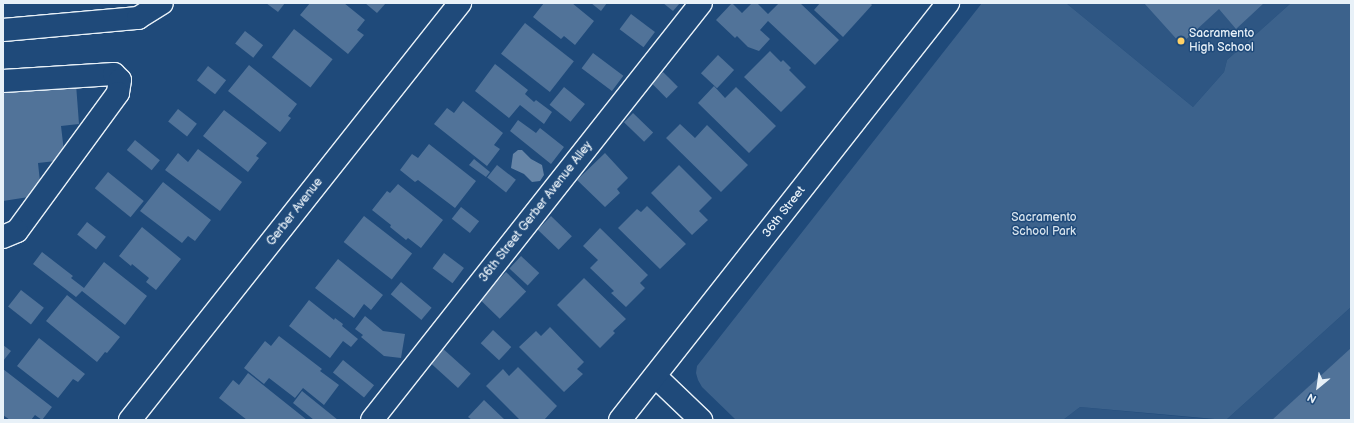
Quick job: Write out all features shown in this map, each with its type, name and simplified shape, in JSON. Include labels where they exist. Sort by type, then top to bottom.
[{"type":"street","name":"Gerber Avenue","points":[[130,420],[460,3]]},
{"type":"street","name":"36th Street Gerber Avenue Alley","points":[[372,420],[700,3]]},
{"type":"street","name":"36th Street","points":[[620,420],[948,3]]},
{"type":"street","points":[[3,30],[138,18],[161,4]]},
{"type":"street","points":[[3,81],[114,74],[120,80],[118,93],[17,231],[3,237]]},
{"type":"street","points":[[655,376],[701,420]]},
{"type":"shaded area","name":"Sacramento High School","points":[[1066,3],[1291,3],[1227,60],[1224,72],[1193,107]]},
{"type":"shaded area","points":[[518,150],[522,150],[531,159],[542,165],[544,175],[540,181],[532,182],[524,174],[511,168],[513,154]]},
{"type":"shaded area","points":[[1351,307],[1351,420],[1226,420]]},
{"type":"shaded area","points":[[1080,407],[1218,420],[1063,420]]},
{"type":"green space","name":"Sacramento School Park","points":[[982,3],[1066,3],[1193,107],[1224,72],[1227,60],[1291,3],[1351,3],[1351,307],[1226,420],[1080,407],[1063,420],[736,420],[702,387],[696,373],[697,366]]},
{"type":"building","points":[[266,3],[285,3],[278,12]]},
{"type":"building","points":[[310,3],[344,3],[365,20],[357,30],[364,35],[348,54],[300,15]]},
{"type":"building","points":[[365,3],[386,3],[377,13]]},
{"type":"building","points":[[544,3],[572,3],[594,21],[575,45],[564,36],[561,39],[533,17]]},
{"type":"building","points":[[591,3],[607,3],[601,11]]},
{"type":"building","points":[[663,3],[680,3],[673,11]]},
{"type":"building","points":[[732,3],[742,13],[752,3],[757,3],[768,14],[779,3],[800,3],[839,40],[815,65],[768,21],[760,30],[770,39],[759,51],[748,47],[737,36],[735,38],[716,20]]},
{"type":"building","points":[[820,3],[870,3],[872,5],[843,37],[814,10]]},
{"type":"building","name":"Sacramento High School","points":[[1144,3],[1264,3],[1236,29],[1219,9],[1181,44]]},
{"type":"building","points":[[631,14],[655,32],[644,47],[620,29]]},
{"type":"building","points":[[525,23],[574,61],[550,92],[501,54]]},
{"type":"building","points":[[294,29],[333,59],[310,88],[272,57]]},
{"type":"building","points":[[245,31],[263,45],[253,58],[235,44]]},
{"type":"building","points":[[770,51],[781,62],[783,60],[791,68],[789,70],[806,87],[781,112],[744,77]]},
{"type":"building","points":[[593,53],[623,76],[612,91],[582,68]]},
{"type":"building","points":[[718,55],[734,70],[717,88],[701,73]]},
{"type":"building","points":[[495,64],[528,90],[525,94],[534,102],[536,100],[552,112],[544,124],[520,105],[509,118],[475,91]]},
{"type":"building","points":[[249,65],[297,104],[288,116],[291,118],[280,132],[228,91]]},
{"type":"building","points":[[208,66],[226,80],[215,94],[197,80]]},
{"type":"building","points":[[663,72],[678,87],[667,98],[652,83]]},
{"type":"building","points":[[76,84],[79,124],[61,126],[65,160],[38,163],[41,191],[35,196],[3,201],[3,90]]},
{"type":"building","points":[[714,86],[725,98],[736,87],[776,126],[749,153],[698,103]]},
{"type":"building","points":[[564,87],[585,104],[571,122],[550,105]]},
{"type":"building","points":[[463,101],[503,133],[494,145],[500,149],[487,166],[434,124],[447,108],[454,113]]},
{"type":"building","points":[[178,109],[197,124],[187,136],[168,122]]},
{"type":"building","points":[[224,110],[267,143],[256,156],[259,158],[248,172],[203,136]]},
{"type":"building","points":[[633,113],[653,132],[644,142],[624,122]]},
{"type":"building","points":[[518,120],[536,133],[540,128],[564,147],[551,164],[510,131]]},
{"type":"building","points":[[680,124],[695,138],[707,125],[748,165],[721,192],[666,138]]},
{"type":"building","points":[[135,140],[160,160],[152,170],[127,150]]},
{"type":"building","points":[[429,144],[476,181],[455,208],[418,180],[415,182],[400,170],[412,154],[418,158]]},
{"type":"building","points":[[198,149],[242,182],[220,211],[165,170],[178,153],[188,162]]},
{"type":"building","points":[[605,153],[628,178],[617,189],[620,193],[605,207],[577,180]]},
{"type":"building","points":[[474,159],[490,172],[486,177],[469,165]]},
{"type":"building","points":[[497,165],[516,180],[506,192],[487,178]]},
{"type":"building","points":[[679,165],[712,198],[699,211],[708,220],[692,235],[651,193]]},
{"type":"building","points":[[108,172],[144,201],[131,217],[95,188]]},
{"type":"building","points":[[163,182],[211,220],[195,241],[188,236],[182,243],[140,211]]},
{"type":"building","points":[[398,184],[443,220],[421,248],[408,238],[406,240],[390,227],[391,225],[372,210],[387,191],[390,193]]},
{"type":"building","points":[[647,206],[686,244],[660,269],[618,228],[637,209],[641,212]]},
{"type":"building","points":[[461,207],[479,221],[470,233],[452,219]]},
{"type":"building","points":[[364,216],[412,254],[392,280],[344,242]]},
{"type":"building","points":[[551,216],[572,236],[559,250],[538,230]]},
{"type":"building","points":[[87,222],[106,237],[96,249],[77,235]]},
{"type":"building","points":[[142,227],[181,259],[156,290],[146,282],[149,278],[132,264],[131,266],[119,256]]},
{"type":"building","points":[[600,228],[648,275],[640,283],[645,288],[626,307],[611,293],[614,291],[590,268],[598,260],[583,246]]},
{"type":"building","points":[[42,252],[73,276],[71,278],[84,288],[104,262],[147,296],[125,325],[82,291],[76,297],[33,264]]},
{"type":"building","points":[[444,253],[464,268],[453,283],[433,268]]},
{"type":"building","points":[[521,256],[539,273],[528,285],[509,268]]},
{"type":"building","points":[[338,259],[383,295],[371,310],[364,304],[354,318],[315,288]]},
{"type":"building","points":[[506,272],[526,291],[500,319],[480,299]]},
{"type":"building","points":[[584,278],[626,319],[613,331],[615,333],[600,348],[557,305]]},
{"type":"building","points":[[401,282],[432,308],[421,320],[391,294]]},
{"type":"building","points":[[21,290],[44,308],[31,324],[8,307]]},
{"type":"building","points":[[67,295],[120,337],[107,353],[105,352],[97,362],[46,321]]},
{"type":"building","points":[[309,300],[334,320],[335,318],[343,324],[342,326],[358,339],[351,347],[343,341],[330,358],[289,326]]},
{"type":"building","points":[[365,316],[383,331],[405,334],[401,358],[384,356],[361,337],[363,335],[355,329]]},
{"type":"building","points":[[550,327],[584,362],[577,369],[583,374],[564,392],[519,347],[536,331],[541,336]]},
{"type":"building","points":[[493,330],[511,347],[499,360],[481,343]]},
{"type":"building","points":[[279,336],[322,369],[320,371],[339,385],[324,405],[303,388],[295,398],[269,378],[264,384],[244,368],[265,341],[271,346]]},
{"type":"building","points":[[39,338],[85,374],[78,382],[73,379],[58,398],[17,366]]},
{"type":"building","points":[[3,345],[11,351],[3,361]]},
{"type":"building","points":[[441,347],[471,374],[458,388],[428,361]]},
{"type":"building","points":[[1351,348],[1351,420],[1272,420]]},
{"type":"building","points":[[343,360],[374,385],[364,398],[333,372]]},
{"type":"building","points":[[518,367],[557,406],[544,420],[520,420],[486,386],[503,369],[509,376]]},
{"type":"building","points":[[3,369],[52,407],[42,420],[35,415],[31,420],[10,420],[3,415]]},
{"type":"building","points":[[248,373],[307,420],[247,420],[219,398],[233,380],[239,385]]},
{"type":"building","points":[[302,391],[338,420],[314,420],[293,403]]},
{"type":"building","points":[[484,400],[505,420],[472,420],[468,417]]},
{"type":"place","name":"Sacramento High School","points":[[1181,41]]}]
